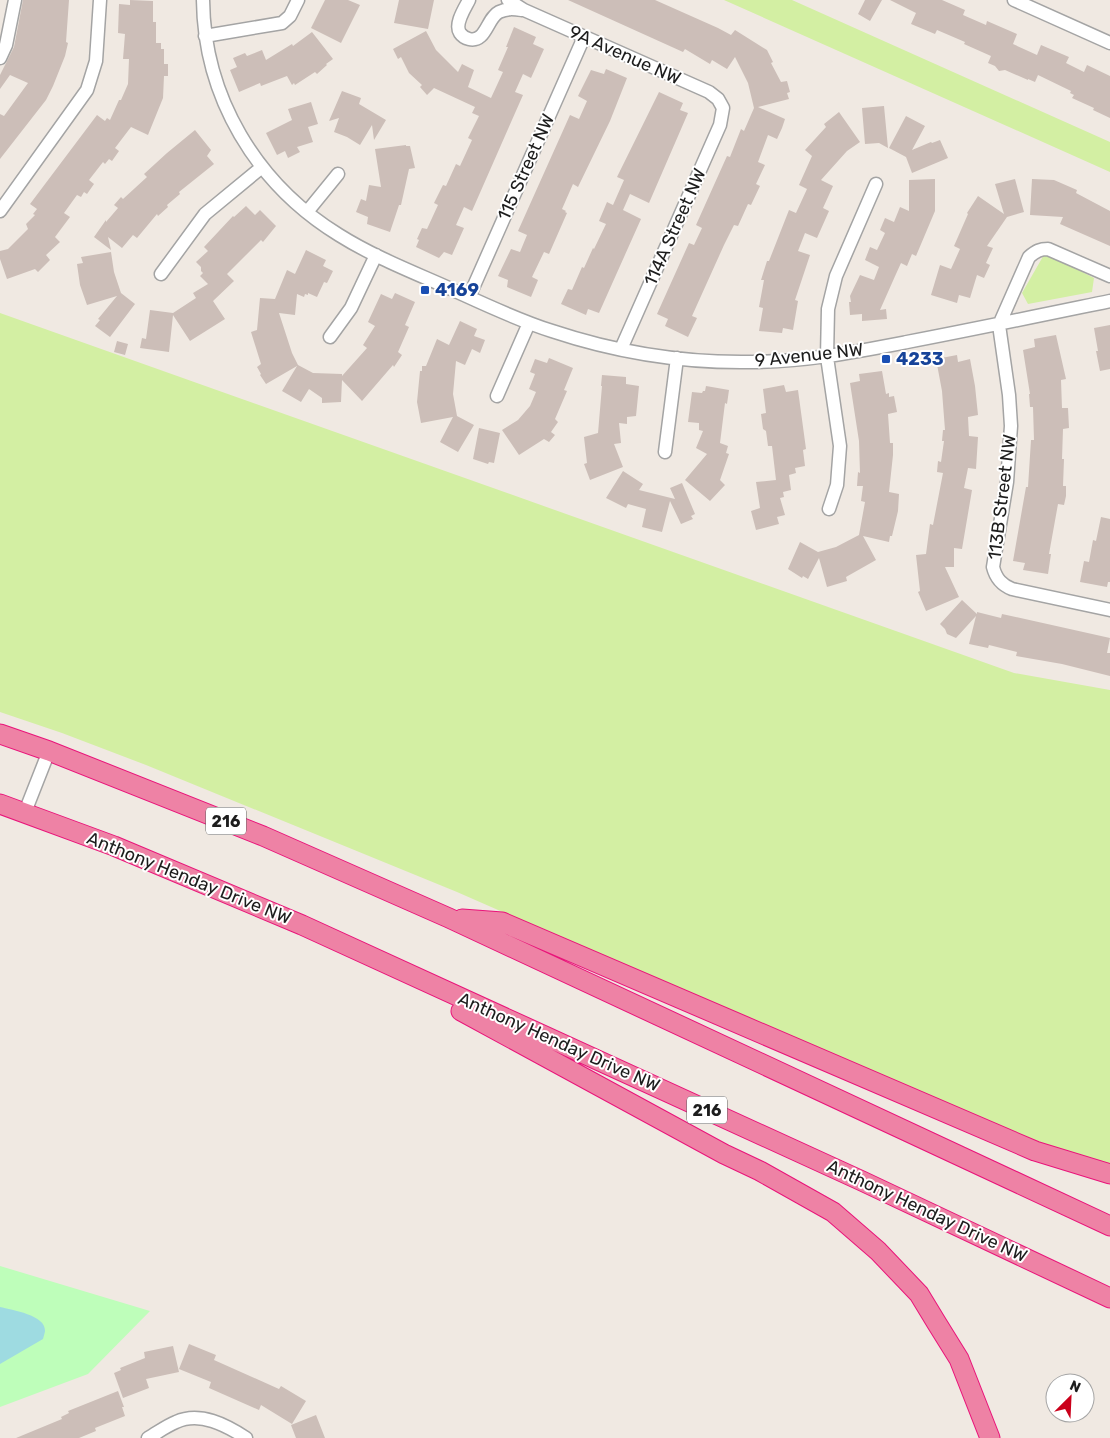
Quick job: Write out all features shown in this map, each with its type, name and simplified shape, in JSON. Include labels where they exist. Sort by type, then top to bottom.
[{"type":"highway","name":"216","points":[[0,734],[49,751],[263,836],[449,918],[1110,1226]]},
{"type":"highway","name":"Anthony Henday Drive NW","points":[[0,804],[114,846],[302,925],[862,1181],[1110,1298]]},
{"type":"highway","points":[[449,918],[502,922],[1035,1152],[1110,1174]]},
{"type":"highway","points":[[302,925],[833,1212],[878,1250],[919,1294],[959,1359],[990,1438]]},
{"type":"street","points":[[0,58],[6,45],[15,0]]},
{"type":"street","points":[[0,211],[87,90],[96,61],[100,0]]},
{"type":"street","name":"9 Avenue NW","points":[[203,0],[205,36],[210,62],[223,104],[246,146],[279,187],[336,234],[376,255],[529,323],[575,338],[622,349],[677,358],[782,362],[827,357],[999,325],[1110,301]]},
{"type":"street","points":[[205,36],[282,23],[290,16],[298,0]]},
{"type":"street","name":"9A Avenue NW","points":[[469,0],[459,22],[458,30],[461,35],[473,40],[479,38],[485,32],[498,12],[510,9],[524,10]]},
{"type":"street","name":"9A Avenue NW","points":[[508,0],[524,10],[709,92],[722,105]]},
{"type":"street","points":[[1019,1],[1110,43]]},
{"type":"street","name":"115 Street NW","points":[[469,297],[584,37]]},
{"type":"street","name":"114A Street NW","points":[[622,349],[720,125],[723,112],[722,105]]},
{"type":"street","points":[[161,274],[205,214],[262,167]]},
{"type":"street","points":[[307,212],[338,174]]},
{"type":"street","points":[[830,509],[837,485],[840,446],[827,357],[827,316],[833,284],[876,184]]},
{"type":"street","points":[[999,325],[1030,257],[1035,251],[1048,249],[1110,276]]},
{"type":"street","points":[[330,337],[351,308],[376,255]]},
{"type":"street","points":[[496,396],[529,323]]},
{"type":"street","name":"113B Street NW","points":[[999,325],[1009,395],[1011,426],[1007,482],[993,567],[998,579],[1006,587],[1110,610]]},
{"type":"street","points":[[664,452],[677,358]]},
{"type":"street","points":[[25,812],[49,751]]},
{"type":"street","points":[[148,1438],[176,1422],[195,1418],[207,1419],[246,1438]]},
{"type":"green space","points":[[724,0],[792,0],[1110,142],[1110,172]]},
{"type":"green space","points":[[1045,253],[1094,278],[1092,292],[1028,304],[1022,293]]},
{"type":"green space","points":[[0,313],[1014,673],[1110,690],[1110,1165],[1046,1148],[457,892],[146,765],[0,712]]},
{"type":"green space","points":[[0,1266],[150,1311],[88,1374],[0,1407]]},
{"type":"water","points":[[0,1307],[34,1317],[44,1325],[45,1331],[43,1339],[0,1364]]},
{"type":"building","points":[[23,0],[69,0],[66,42],[68,43],[65,56],[46,100],[0,159],[0,114],[4,116],[28,83],[10,75],[0,89],[0,75],[14,47]]},
{"type":"building","points":[[130,0],[153,1],[156,43],[161,43],[161,49],[164,49],[164,64],[168,64],[168,76],[164,76],[163,98],[148,135],[131,127],[115,148],[119,151],[112,161],[109,159],[105,164],[103,162],[89,180],[94,184],[87,194],[84,192],[81,197],[77,195],[64,213],[70,217],[55,237],[60,242],[46,255],[50,260],[38,272],[35,269],[7,279],[0,259],[0,251],[8,249],[28,229],[26,224],[35,215],[33,214],[37,209],[30,204],[97,115],[105,121],[107,118],[110,120],[119,100],[121,100],[128,84],[129,59],[123,59],[125,34],[118,33],[119,4],[130,5]]},
{"type":"building","points":[[325,0],[348,0],[360,5],[341,43],[311,28]]},
{"type":"building","points":[[399,0],[434,0],[428,29],[394,23]]},
{"type":"building","points":[[568,0],[655,0],[731,35],[735,30],[767,50],[773,62],[771,63],[781,82],[787,81],[790,92],[787,93],[789,99],[758,107],[785,119],[777,139],[768,135],[758,162],[765,165],[756,184],[760,186],[751,205],[748,204],[738,226],[734,225],[724,245],[692,316],[697,318],[688,337],[665,326],[668,319],[657,314],[689,243],[694,245],[702,228],[696,225],[727,156],[730,157],[741,129],[744,131],[754,108],[748,83],[735,57],[727,69],[712,60],[710,64],[685,49],[683,52]]},
{"type":"building","points":[[865,0],[882,0],[870,21],[858,14]]},
{"type":"building","points":[[890,0],[942,0],[965,10],[963,15],[986,25],[987,21],[1017,34],[1013,44],[1037,55],[1041,45],[1069,57],[1066,63],[1084,72],[1087,65],[1110,76],[1110,118],[1072,98],[1074,95],[1070,93],[1071,91],[1038,75],[1035,82],[1005,70],[999,71],[995,66],[988,63],[991,56],[964,44],[965,42],[937,30],[935,34],[911,24],[916,13]]},
{"type":"building","points":[[514,27],[536,37],[533,44],[544,49],[531,78],[523,74],[515,92],[523,95],[472,211],[464,207],[456,225],[464,228],[452,255],[444,252],[439,258],[416,247],[419,240],[417,239],[422,228],[427,229],[438,205],[434,203],[443,185],[446,186],[456,164],[460,166],[472,140],[468,138],[479,116],[472,113],[475,107],[434,88],[427,95],[420,87],[422,85],[409,73],[401,57],[398,59],[393,49],[426,31],[436,50],[458,72],[462,64],[474,70],[468,87],[491,98],[503,72],[498,70]]},
{"type":"building","points":[[312,32],[333,59],[317,74],[315,72],[295,85],[294,83],[292,85],[287,76],[261,86],[260,83],[239,92],[230,70],[237,67],[233,58],[245,53],[247,56],[262,50],[266,60],[292,44],[293,46]]},
{"type":"building","points":[[606,69],[627,78],[610,121],[578,187],[573,184],[562,209],[567,213],[549,254],[544,252],[532,277],[538,280],[531,297],[507,287],[508,280],[498,276],[511,249],[520,252],[527,235],[518,231],[570,115],[579,119],[587,101],[578,96],[591,70],[604,74]]},
{"type":"building","points":[[342,91],[361,98],[359,104],[386,120],[374,140],[372,125],[360,145],[334,132],[339,118],[329,121]]},
{"type":"building","points":[[659,92],[683,103],[680,110],[688,113],[649,203],[630,194],[623,210],[641,219],[599,313],[588,309],[586,315],[561,304],[568,289],[572,290],[582,267],[584,268],[606,224],[599,221],[607,202],[613,205],[624,180],[617,177]]},
{"type":"building","points":[[311,102],[318,124],[308,127],[313,142],[297,147],[300,152],[288,158],[285,151],[277,155],[266,133],[292,120],[288,109]]},
{"type":"building","points":[[884,106],[888,148],[879,143],[865,144],[862,108]]},
{"type":"building","points":[[839,112],[860,142],[847,151],[821,180],[833,186],[823,208],[829,211],[817,238],[805,233],[798,251],[810,255],[795,300],[798,301],[793,330],[783,328],[782,333],[759,331],[763,308],[759,307],[764,280],[761,280],[767,261],[769,261],[789,210],[796,213],[807,189],[799,185],[812,156],[805,150],[826,127],[824,124]]},
{"type":"building","points":[[906,116],[925,126],[912,150],[940,140],[948,158],[912,173],[906,157],[889,148]]},
{"type":"building","points":[[195,130],[211,150],[207,156],[214,164],[179,192],[180,194],[158,216],[157,214],[137,238],[133,235],[122,248],[108,237],[111,250],[94,237],[106,220],[106,222],[118,208],[114,205],[121,197],[123,199],[147,177],[144,174]]},
{"type":"building","points":[[410,146],[415,168],[409,169],[401,205],[399,205],[390,232],[367,224],[368,217],[356,212],[361,199],[366,201],[369,185],[381,187],[375,149]]},
{"type":"building","points":[[935,179],[935,211],[916,256],[912,254],[907,266],[901,263],[880,310],[886,309],[887,319],[862,321],[862,314],[850,315],[850,296],[860,275],[874,280],[879,267],[865,260],[870,247],[877,250],[885,233],[880,230],[885,218],[894,222],[900,207],[909,211],[909,180]]},
{"type":"building","points":[[1015,179],[1024,212],[1007,217],[987,246],[993,248],[986,263],[990,265],[984,278],[977,275],[970,298],[959,295],[957,303],[931,295],[940,265],[951,269],[960,249],[954,246],[967,213],[978,196],[1004,214],[995,184]]},
{"type":"building","points":[[1032,179],[1054,180],[1077,190],[1076,193],[1110,211],[1110,246],[1060,224],[1063,217],[1030,215]]},
{"type":"building","points":[[246,206],[255,215],[260,210],[276,226],[263,242],[261,240],[227,274],[234,281],[213,301],[225,319],[190,341],[173,315],[169,352],[140,348],[142,338],[146,339],[150,310],[173,313],[196,298],[193,293],[208,284],[200,276],[203,273],[201,267],[196,262],[208,251],[204,247],[233,216]]},
{"type":"building","points":[[306,250],[326,260],[323,266],[333,271],[327,283],[324,282],[317,297],[308,293],[304,297],[297,294],[295,315],[279,313],[292,353],[298,365],[313,373],[342,374],[342,376],[367,348],[363,345],[375,326],[368,322],[381,294],[392,299],[395,293],[415,302],[405,325],[409,327],[398,352],[402,355],[394,367],[393,365],[362,401],[342,380],[341,402],[322,403],[322,398],[309,389],[301,402],[282,391],[297,366],[266,384],[257,367],[261,364],[251,332],[257,330],[260,298],[275,299],[287,270],[295,274]]},
{"type":"building","points":[[111,252],[114,272],[121,293],[135,304],[110,337],[95,326],[100,320],[98,319],[117,296],[87,305],[80,285],[77,264],[83,263],[81,257]]},
{"type":"building","points":[[460,321],[477,329],[474,336],[485,340],[480,353],[472,349],[465,365],[456,361],[453,394],[457,416],[474,425],[458,452],[440,442],[453,417],[421,423],[417,402],[422,366],[426,366],[437,339],[449,345]]},
{"type":"building","points":[[1110,325],[1110,369],[1100,371],[1094,328]]},
{"type":"building","points":[[1056,335],[1066,379],[1061,380],[1062,408],[1068,408],[1069,428],[1063,429],[1063,486],[1066,486],[1066,496],[1064,505],[1058,504],[1049,554],[1051,554],[1048,574],[1023,570],[1025,563],[1013,561],[1026,487],[1028,487],[1031,440],[1034,440],[1033,407],[1030,407],[1030,394],[1023,350],[1035,347],[1034,339]]},
{"type":"building","points":[[117,341],[128,344],[125,355],[114,352]]},
{"type":"building","points":[[957,355],[958,362],[970,359],[975,386],[978,415],[968,417],[969,436],[978,437],[976,469],[968,468],[964,488],[972,490],[962,549],[954,548],[954,567],[945,567],[959,597],[926,611],[918,592],[920,591],[916,555],[926,554],[930,524],[933,525],[943,473],[937,472],[938,461],[941,462],[944,441],[942,441],[943,430],[945,430],[942,391],[936,359]]},
{"type":"building","points":[[549,358],[573,368],[564,390],[567,391],[555,419],[558,422],[551,432],[555,435],[549,442],[544,439],[519,455],[502,430],[518,420],[530,406],[536,392],[529,389],[535,374],[530,372],[535,359],[547,363]]},
{"type":"building","points":[[882,371],[886,394],[889,393],[889,397],[894,396],[897,412],[888,414],[890,443],[893,443],[889,492],[899,494],[898,511],[892,536],[890,536],[889,542],[863,536],[876,560],[846,577],[847,581],[827,587],[819,558],[808,579],[803,576],[802,578],[788,569],[800,542],[818,552],[836,547],[859,535],[865,502],[861,501],[863,486],[857,486],[858,472],[860,473],[859,441],[850,383],[860,381],[859,374]]},
{"type":"building","points":[[602,375],[626,377],[626,384],[639,386],[636,416],[627,417],[627,424],[619,423],[621,443],[614,444],[623,467],[590,480],[584,464],[587,463],[584,437],[598,433]]},
{"type":"building","points":[[784,385],[786,392],[798,390],[806,449],[803,450],[805,466],[795,468],[796,473],[789,475],[791,490],[783,492],[784,497],[780,498],[785,515],[777,517],[779,524],[756,530],[751,511],[760,508],[756,482],[776,480],[772,446],[768,446],[766,431],[763,429],[761,414],[766,413],[763,389]]},
{"type":"building","points":[[706,386],[729,390],[727,404],[725,403],[720,443],[728,446],[726,453],[729,454],[720,480],[725,485],[710,501],[685,480],[707,454],[696,448],[703,431],[699,430],[699,423],[688,422],[692,392],[702,393],[705,391]]},
{"type":"building","points":[[479,428],[500,433],[494,463],[489,462],[488,464],[473,459]]},
{"type":"building","points":[[623,471],[643,484],[639,490],[675,499],[670,488],[682,483],[695,514],[691,516],[693,519],[681,524],[670,501],[662,532],[642,527],[646,509],[628,504],[626,508],[606,498]]},
{"type":"building","points":[[1101,517],[1110,519],[1110,582],[1108,582],[1107,587],[1080,582],[1084,561],[1089,562],[1093,540],[1096,541]]},
{"type":"building","points":[[962,600],[977,614],[977,612],[1001,618],[1002,614],[1110,638],[1107,653],[1110,653],[1110,676],[1062,664],[1016,656],[1017,652],[989,645],[988,648],[969,644],[976,616],[956,638],[947,634],[940,624]]},
{"type":"building","points":[[189,1344],[216,1355],[214,1360],[279,1389],[281,1386],[306,1401],[292,1424],[261,1405],[259,1410],[209,1388],[211,1382],[179,1369]]},
{"type":"building","points":[[173,1346],[179,1372],[146,1379],[149,1388],[123,1398],[114,1373],[121,1370],[120,1368],[145,1358],[144,1352]]},
{"type":"building","points":[[118,1391],[125,1416],[95,1428],[96,1431],[79,1438],[16,1438],[62,1419],[61,1417],[69,1413],[68,1411]]},
{"type":"building","points":[[316,1415],[325,1438],[296,1438],[291,1425]]},
{"type":"place","name":"4169","points":[[425,290]]},
{"type":"place","name":"4233","points":[[886,359]]}]
